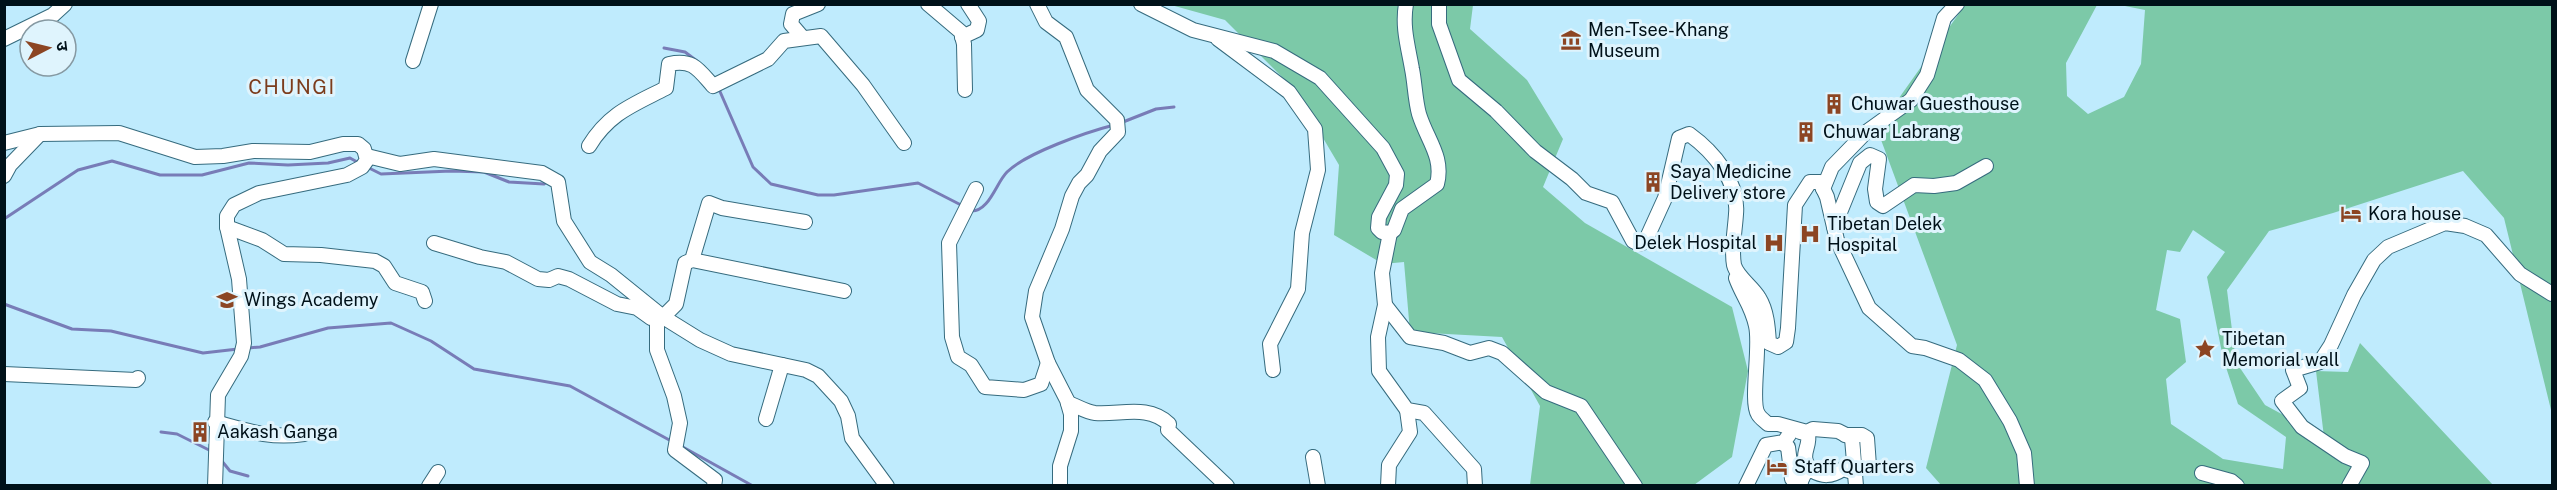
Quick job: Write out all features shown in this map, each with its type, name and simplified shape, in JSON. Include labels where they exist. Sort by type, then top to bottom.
[{"type":"street","points":[[4,39],[53,15],[65,4]]},
{"type":"street","points":[[413,61],[431,4]]},
{"type":"street","points":[[803,38],[791,24],[793,14],[818,4]]},
{"type":"street","points":[[928,4],[961,32],[965,90]]},
{"type":"street","points":[[962,38],[977,30],[979,21],[968,4]]},
{"type":"street","points":[[1037,4],[1046,22],[1066,37],[1087,90],[1118,126],[1072,196],[1062,229],[1036,291],[1032,317],[1048,363],[1071,414],[1071,431],[1060,465],[1060,486]]},
{"type":"street","points":[[1141,4],[1180,25],[1216,38],[1233,39],[1274,51],[1320,78],[1383,148],[1396,174],[1396,185],[1379,217],[1378,228],[1383,232],[1394,230],[1402,208],[1437,184],[1440,170],[1419,113],[1404,33],[1402,7]]},
{"type":"street","points":[[1439,4],[1439,24],[1459,80],[1496,111],[1534,151],[1572,179],[1586,193],[1612,202],[1633,241],[1639,244],[1645,242],[1665,198],[1679,138],[1689,134],[1713,155],[1735,195],[1737,212],[1734,267],[1737,280],[1750,304],[1757,328],[1759,348],[1754,402],[1757,414],[1768,424],[1807,432],[1814,429],[1836,431],[1852,438],[1852,476]]},
{"type":"street","points":[[1823,189],[1832,167],[1865,133],[1911,100],[1927,75],[1944,18],[1957,4]]},
{"type":"street","points":[[589,146],[599,130],[611,118],[666,88],[669,64],[679,62],[695,65],[713,86],[768,59],[784,41],[821,36],[863,85],[904,142]]},
{"type":"street","points":[[1216,38],[1289,92],[1315,129],[1318,170],[1302,232],[1298,289],[1270,345],[1273,370]]},
{"type":"street","points":[[4,143],[40,135],[119,133],[195,157],[223,156],[254,151],[310,152],[343,144],[358,144],[364,149],[365,161]]},
{"type":"street","points":[[4,176],[10,165],[40,135]]},
{"type":"street","points":[[1834,227],[1860,163],[1870,155],[1879,159],[1875,189],[1877,202],[1883,206],[1914,185],[1934,186],[1956,183],[1986,166]]},
{"type":"street","points":[[215,486],[215,422],[218,395],[242,350],[239,279],[227,227],[227,216],[234,205],[259,193],[347,175],[365,161],[400,164],[434,159],[542,173],[558,182],[564,221],[590,262],[611,275],[660,320]]},
{"type":"street","points":[[1734,267],[1760,298],[1768,324],[1769,343],[1778,347],[1786,342],[1795,206],[1810,182],[1820,182],[1837,240],[1869,308],[1912,346],[1959,360],[1985,380],[2010,421],[2024,453],[2027,486]]},
{"type":"street","points":[[976,189],[949,243],[952,337],[958,357],[971,365],[985,387],[1024,390],[1041,384],[1048,363]]},
{"type":"street","points":[[692,260],[709,203],[722,208],[805,222]]},
{"type":"street","points":[[2349,486],[2362,463],[2345,456],[2302,427],[2282,401],[2300,388],[2293,370],[2320,362],[2374,260],[2388,247],[2445,223],[2465,226],[2486,235],[2520,274],[2553,294]]},
{"type":"street","points":[[227,227],[262,240],[284,254],[375,261],[384,266],[395,283],[422,292],[424,301]]},
{"type":"street","points":[[1389,486],[1389,465],[1410,432],[1407,410],[1379,371],[1378,337],[1385,305],[1382,273],[1390,232]]},
{"type":"street","points":[[434,243],[506,262],[538,279],[549,280],[558,276],[569,279],[617,304],[637,308],[731,354],[806,370],[818,376],[841,401],[848,416],[852,438],[887,486]]},
{"type":"street","points":[[714,486],[715,480],[675,450],[680,423],[674,396],[657,350],[660,320],[676,304],[686,263],[692,260],[844,291]]},
{"type":"street","points":[[1385,305],[1410,338],[1444,343],[1470,353],[1489,348],[1502,353],[1546,392],[1581,406],[1635,486]]},
{"type":"street","points":[[766,419],[782,365]]},
{"type":"street","points":[[4,374],[136,380],[138,378]]},
{"type":"street","points":[[1068,403],[1093,413],[1143,411],[1160,416],[1169,424],[1168,430],[1227,486]]},
{"type":"street","points":[[1407,410],[1424,413],[1474,469],[1475,486]]},
{"type":"street","points":[[215,422],[258,435],[282,437],[304,434]]},
{"type":"street","points":[[1782,443],[1792,429]]},
{"type":"street","points":[[1792,429],[1808,434],[1810,439],[1805,450],[1805,478]]},
{"type":"street","points":[[1827,432],[1840,436],[1845,441],[1852,476]]},
{"type":"street","points":[[1845,435],[1862,435],[1867,438],[1869,466]]},
{"type":"street","points":[[1746,486],[1766,445],[1782,443],[1788,447],[1791,479],[1834,475],[1852,476]]},
{"type":"street","points":[[1313,457],[1318,486]]},
{"type":"street","points":[[429,486],[438,472]]},
{"type":"street","points":[[2202,473],[2231,481],[2237,486]]},
{"type":"green space","points":[[1171,5],[1473,5],[1470,29],[1527,80],[1563,139],[1543,187],[1585,223],[1732,307],[1748,371],[1732,457],[1694,485],[1530,485],[1540,406],[1502,337],[1410,332],[1404,262],[1383,264],[1334,235],[1339,165],[1294,89],[1225,20]]},
{"type":"green space","points":[[1965,5],[2097,5],[2066,63],[2067,96],[2088,114],[2124,97],[2141,64],[2145,10],[2120,5],[2552,5],[2552,414],[2504,218],[2463,171],[2269,231],[2227,290],[2236,362],[2265,405],[2324,437],[2316,371],[2348,372],[2360,343],[2493,485],[1941,485],[1926,468],[1957,345],[1877,129]],"holes":[[[2193,230],[2225,252],[2207,277],[2223,358],[2238,404],[2286,437],[2283,469],[2223,459],[2171,424],[2166,379],[2186,362],[2180,319],[2156,310],[2167,250],[2180,252]]]},
{"type":"waterway","points":[[664,48],[685,52],[697,61]]},
{"type":"waterway","points":[[718,87],[753,167],[771,184],[818,195],[834,195],[918,183],[963,206]]},
{"type":"waterway","points":[[1123,122],[1156,109],[1174,107]]},
{"type":"waterway","points":[[971,211],[983,207],[1003,177],[1016,165],[1058,144],[1114,125]]},
{"type":"waterway","points":[[4,219],[78,170],[112,161],[160,175],[202,175],[249,163],[288,165],[328,163],[350,158],[359,163]]},
{"type":"waterway","points":[[367,167],[381,174],[484,172],[509,182],[544,184],[548,181]]},
{"type":"waterway","points":[[4,304],[72,329],[111,331],[203,353],[238,349]]},
{"type":"waterway","points":[[248,348],[260,347],[328,328],[391,323],[431,341],[474,369],[570,386],[673,442]]},
{"type":"waterway","points":[[161,432],[177,434],[209,450]]},
{"type":"waterway","points":[[681,446],[753,486]]},
{"type":"waterway","points":[[221,460],[230,471],[248,476]]},
{"type":"place","name":"Men-Tsee-Khang Museum","points":[[1571,40]]},
{"type":"place","name":"Chuwar Guesthouse","points":[[1834,104]]},
{"type":"place","name":"Chuwar Labrang","points":[[1806,132]]},
{"type":"place","name":"Saya Medicine Delivery store","points":[[1653,182]]},
{"type":"place","name":"Kora house","points":[[2351,214]]},
{"type":"place","name":"Tibetan Delek Hospital","points":[[1810,234]]},
{"type":"place","name":"Delek Hospital","points":[[1774,243]]},
{"type":"place","name":"Wings Academy","points":[[227,300]]},
{"type":"place","name":"Tibetan Memorial wall","points":[[2205,349]]},
{"type":"place","name":"Aakash Ganga","points":[[200,432]]},
{"type":"place","name":"Staff Quarters","points":[[1777,467]]},
{"type":"district","name":"CHUNGI","points":[[292,87]]}]
